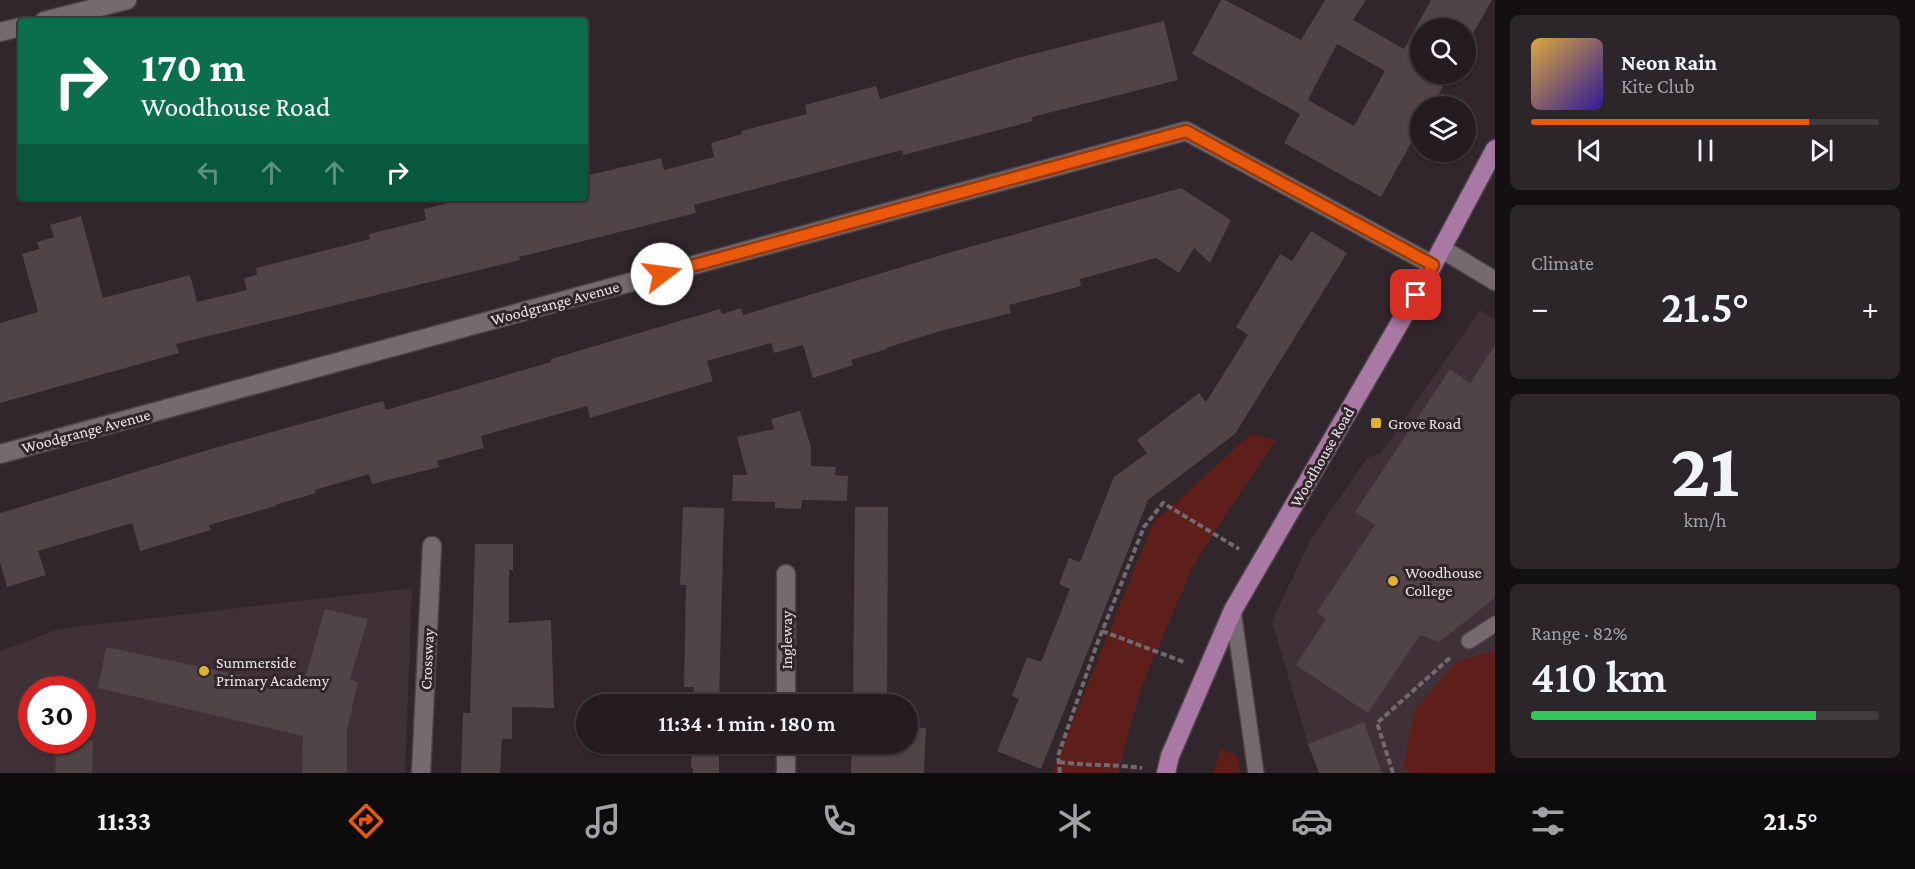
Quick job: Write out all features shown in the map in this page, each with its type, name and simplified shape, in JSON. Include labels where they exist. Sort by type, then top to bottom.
[{"type":"main road","name":"Woodhouse Road","points":[[1166,772],[1170,756],[1233,610],[1437,257],[1495,149]]},
{"type":"street","points":[[56,18],[127,0]]},
{"type":"street","points":[[0,32],[18,28]]},
{"type":"street","name":"Woodgrange Avenue","points":[[0,454],[1186,131],[1437,257],[1495,281]]},
{"type":"street","name":"Crossway","points":[[421,773],[432,546]]},
{"type":"street","name":"Ingleway","points":[[786,574],[786,694]]},
{"type":"street","points":[[786,754],[786,773]]},
{"type":"lane","points":[[1233,610],[1256,773]]},
{"type":"lane","points":[[1469,641],[1495,624]]},
{"type":"path","points":[[1060,773],[1058,756],[1102,631],[1144,527],[1162,503],[1261,562]]},
{"type":"path","points":[[1102,631],[1207,672]]},
{"type":"path","points":[[1393,773],[1377,723],[1469,641]]},
{"type":"path","points":[[1059,762],[1087,766],[1120,765],[1166,772]]},
{"type":"shaded area","name":"Woodhouse College","points":[[1480,310],[1495,319],[1495,773],[1320,773],[1308,744],[1272,621],[1310,541],[1367,458],[1381,453]]},
{"type":"shaded area","points":[[1251,434],[1276,440],[1193,566],[1141,688],[1118,773],[1052,773],[1153,523]]},
{"type":"shaded area","name":"Summerside Primary Academy","points":[[412,588],[405,773],[0,773],[0,651],[59,629]]},
{"type":"shaded area","points":[[1495,651],[1495,773],[1411,773],[1403,768],[1414,711],[1457,661]]},
{"type":"shaded area","points":[[1221,748],[1238,756],[1240,773],[1213,773]]},
{"type":"building","points":[[1221,0],[1301,40],[1325,0],[1366,0],[1353,20],[1404,49],[1410,38],[1410,84],[1444,84],[1438,96],[1410,96],[1410,145],[1381,197],[1284,143],[1300,114],[1192,54]],"holes":[[[1337,44],[1385,71],[1354,126],[1308,100],[1301,113]]]},
{"type":"building","points":[[1431,0],[1492,0],[1476,28],[1476,18],[1421,18]]},
{"type":"building","points":[[1164,21],[1178,80],[1032,117],[1033,121],[903,155],[902,150],[694,205],[696,213],[519,257],[520,260],[176,344],[179,353],[0,403],[0,323],[38,312],[22,254],[39,249],[37,242],[54,237],[50,225],[81,216],[103,298],[190,275],[197,302],[247,290],[244,278],[257,275],[256,268],[370,239],[369,234],[426,220],[424,209],[456,201],[588,201],[588,175],[661,158],[664,170],[714,157],[711,143],[742,134],[741,131],[807,114],[805,105],[876,86],[880,99],[1017,58]]},
{"type":"building","points":[[1181,188],[1231,220],[1210,263],[1194,248],[1179,273],[1156,258],[1080,279],[1081,286],[1009,305],[1011,313],[886,348],[851,360],[853,365],[813,378],[803,345],[774,353],[771,343],[707,361],[713,381],[590,418],[587,406],[481,436],[484,448],[437,461],[439,467],[372,484],[369,474],[315,490],[316,493],[276,506],[209,525],[211,530],[140,551],[132,523],[38,551],[46,575],[7,587],[0,562],[0,513],[211,449],[383,401],[386,410],[551,362],[551,359],[720,309],[722,314],[741,308],[743,315],[948,253]]},
{"type":"building","points":[[1311,231],[1347,253],[1235,434],[1148,500],[1041,769],[997,751],[1019,699],[1012,696],[1027,657],[1041,662],[1070,589],[1059,584],[1069,558],[1080,562],[1114,477],[1147,453],[1137,440],[1199,393],[1206,402],[1248,335],[1236,327],[1280,254],[1292,261]]},
{"type":"building","points":[[1495,345],[1495,598],[1439,642],[1420,635],[1368,713],[1296,665],[1326,619],[1317,612],[1375,525],[1355,512],[1450,369],[1470,383]]},
{"type":"building","points":[[800,411],[811,447],[811,466],[836,467],[835,475],[848,476],[847,501],[802,500],[801,509],[775,508],[775,502],[732,501],[733,475],[747,475],[737,437],[774,429],[771,419]]},
{"type":"building","points":[[683,507],[724,508],[719,694],[694,694],[694,687],[684,687],[686,585],[680,585]]},
{"type":"building","points":[[855,507],[888,507],[887,694],[853,694]]},
{"type":"building","points":[[475,544],[513,544],[513,570],[509,570],[509,623],[551,620],[554,708],[512,707],[512,739],[502,739],[500,773],[461,773],[463,713],[470,713]]},
{"type":"building","points":[[325,609],[368,619],[350,679],[358,682],[347,730],[347,773],[302,773],[303,736],[98,688],[106,647],[302,688]]},
{"type":"building","points":[[1364,722],[1382,773],[1319,773],[1308,744]]},
{"type":"building","points":[[918,728],[926,728],[924,773],[851,773],[852,754],[918,754]]},
{"type":"building","points":[[56,754],[93,754],[92,773],[55,773]]},
{"type":"building","points":[[692,754],[719,754],[719,773],[693,773],[693,768],[691,768]]},
{"type":"place","name":"Grove Road","points":[[1376,423]]},
{"type":"place","name":"Woodhouse College","points":[[1393,581]]},
{"type":"place","name":"Summerside Primary Academy","points":[[204,671]]},
{"type":"route","points":[[662,274],[1186,131],[1433,265],[1416,295]]}]
